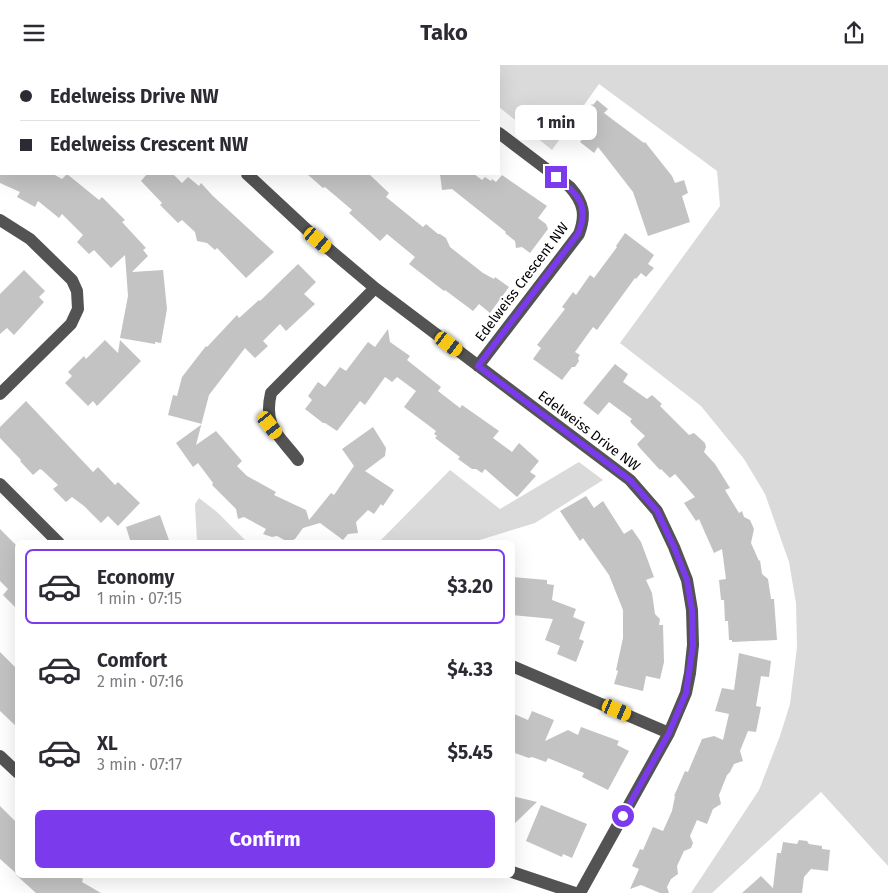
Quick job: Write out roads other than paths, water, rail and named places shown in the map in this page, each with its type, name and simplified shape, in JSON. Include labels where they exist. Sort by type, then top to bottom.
[{"type":"street","name":"Edelweiss Crescent NW","points":[[478,366],[578,234],[583,222],[583,209],[578,196],[570,187],[500,134]]},
{"type":"street","name":"Edelweiss Drive NW","points":[[248,175],[318,240],[375,288],[630,480],[657,511],[674,547],[687,580],[692,610],[693,645],[686,693],[669,733],[580,893]]},
{"type":"street","points":[[0,220],[30,239],[72,280],[77,291],[78,309],[71,324],[0,395]]},
{"type":"street","points":[[298,460],[270,425],[268,414],[271,393],[375,288]]},
{"type":"street","points":[[0,484],[55,540]]},
{"type":"street","points":[[515,666],[669,733]]},
{"type":"street","points":[[0,756],[15,770]]},
{"type":"street","points":[[515,873],[576,893]]}]
